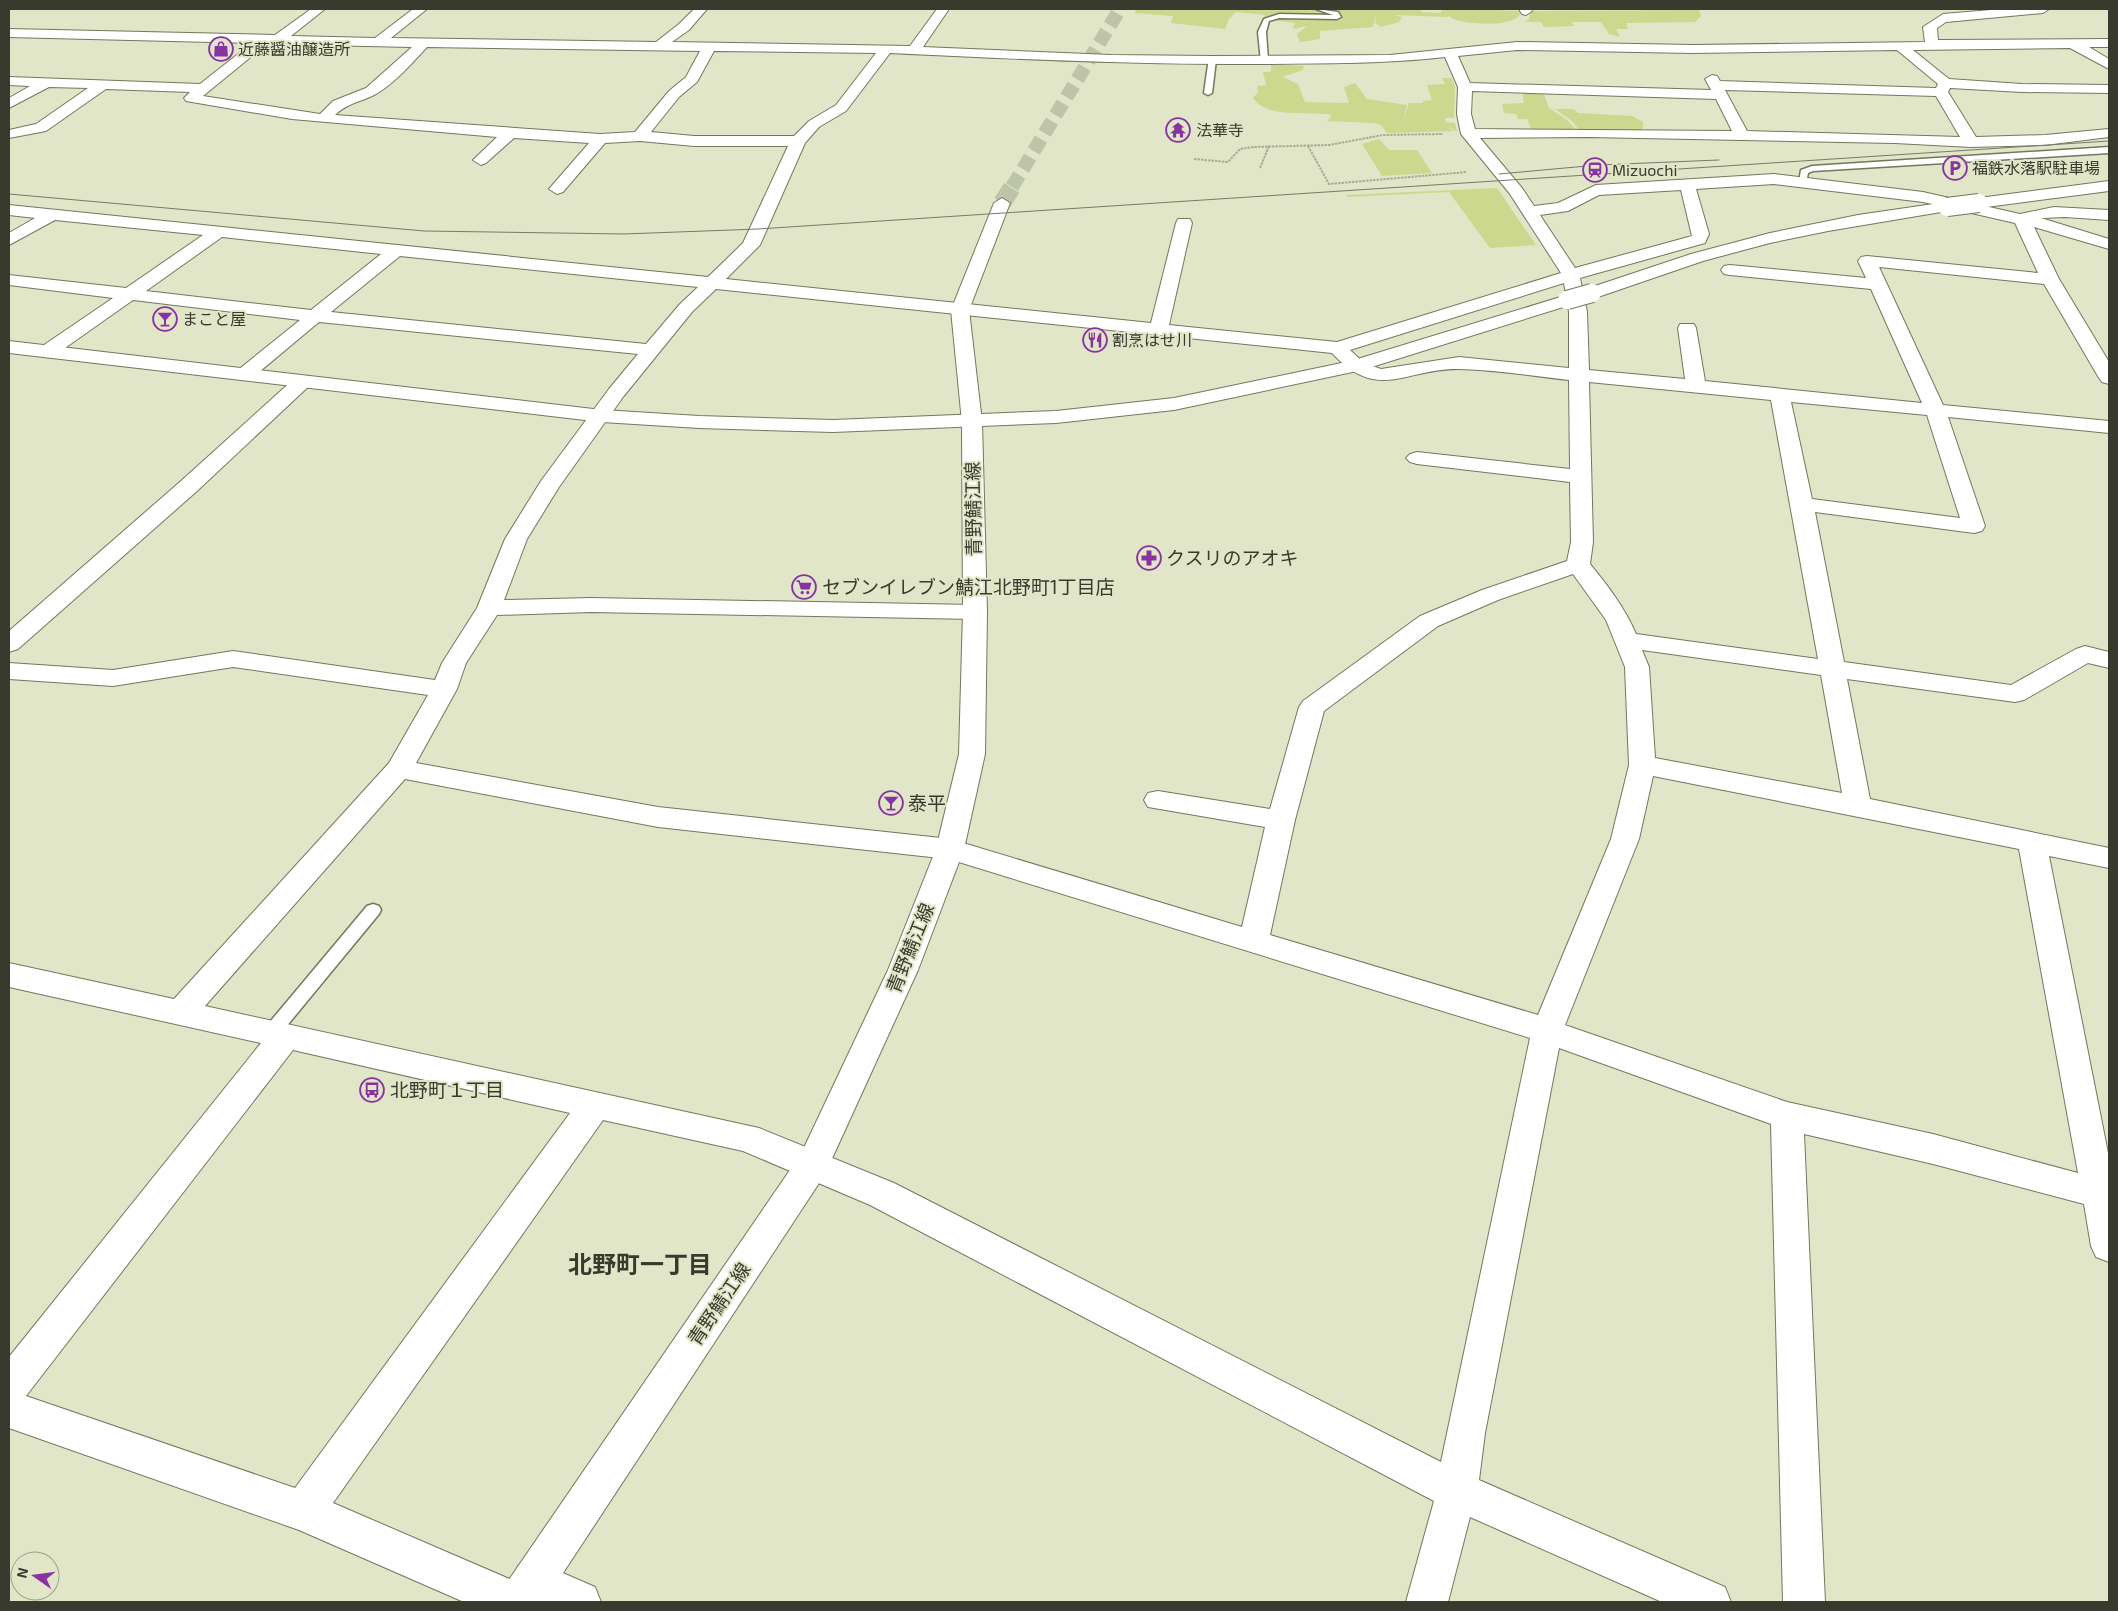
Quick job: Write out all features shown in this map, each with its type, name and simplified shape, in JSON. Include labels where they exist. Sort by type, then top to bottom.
[{"type":"street","points":[[319,9],[270,40],[191,98],[278,114],[356,122],[600,139],[640,136],[694,140],[798,141]]},
{"type":"street","points":[[378,42],[421,9]]},
{"type":"street","points":[[660,45],[684,27],[701,9]]},
{"type":"street","points":[[913,51],[943,9]]},
{"type":"street","points":[[1935,46],[1931,40],[1930,27],[1944,18],[2044,9]]},
{"type":"street","points":[[2009,12],[2022,23]]},
{"type":"street","points":[[9,33],[378,42],[886,49],[1112,59],[1212,60],[1390,59],[1502,47],[1554,44],[1693,50],[2109,43]]},
{"type":"street","points":[[2036,33],[2049,44]]},
{"type":"street","points":[[324,118],[338,104],[371,91],[388,78],[424,42]]},
{"type":"street","points":[[2072,43],[2109,65]]},
{"type":"street","points":[[640,136],[674,94],[692,79],[709,47]]},
{"type":"street","points":[[1902,47],[1943,87],[1971,142]]},
{"type":"street","points":[[179,1014],[399,769],[444,689],[454,663],[489,608],[516,539],[549,486],[602,416],[616,393],[651,350],[709,284],[751,245],[798,141],[814,124],[841,108],[886,49]]},
{"type":"street","points":[[1693,50],[1719,90],[1743,137]]},
{"type":"street","points":[[1450,53],[1465,87],[1464,118],[1469,134],[1516,191],[1571,275],[1578,312],[1582,477],[1582,542],[1578,566]]},
{"type":"street","points":[[9,81],[204,88]]},
{"type":"street","points":[[9,104],[45,83]]},
{"type":"street","points":[[9,134],[41,128],[102,85]]},
{"type":"street","points":[[1465,87],[1719,90],[1943,87],[2109,89]]},
{"type":"street","points":[[481,160],[511,132]]},
{"type":"street","points":[[1469,134],[1589,133],[1895,138],[1971,142],[2045,140],[2109,134]]},
{"type":"street","points":[[557,189],[600,139]]},
{"type":"street","points":[[1528,211],[1562,208],[1596,190],[1765,179],[1904,193],[2022,219],[2109,244]]},
{"type":"street","points":[[9,210],[1338,348],[1571,275],[1699,239],[1701,234],[1687,184]]},
{"type":"street","points":[[9,348],[602,416],[699,422],[833,426],[1056,418],[1174,404],[1355,366],[1592,293],[1712,253],[1760,241],[1842,223],[2109,186]]},
{"type":"street","name":"青野鯖江線","points":[[522,1595],[813,1164],[903,970],[950,849],[972,754],[975,612],[972,422],[960,310],[1002,203]]},
{"type":"street","points":[[2022,219],[2033,214],[2054,212],[2109,215]]},
{"type":"street","points":[[9,240],[51,214]]},
{"type":"street","points":[[2022,219],[2050,279],[2109,378]]},
{"type":"street","points":[[1159,328],[1184,223]]},
{"type":"street","points":[[48,351],[220,232]]},
{"type":"street","points":[[245,374],[313,316],[396,250]]},
{"type":"street","points":[[1802,504],[1974,526],[1936,411],[1867,260],[2050,279]]},
{"type":"street","points":[[1730,270],[1878,284]]},
{"type":"street","points":[[9,280],[313,316],[651,350]]},
{"type":"street","points":[[1687,328],[1696,387]]},
{"type":"street","points":[[1338,348],[1355,366],[1380,376],[1450,363],[1579,374],[2109,427]]},
{"type":"street","points":[[9,644],[189,486],[302,382]]},
{"type":"street","points":[[1780,395],[1858,806]]},
{"type":"street","points":[[1416,458],[1582,477]]},
{"type":"street","points":[[1427,1602],[1457,1491],[1467,1423],[1547,1032],[1626,839],[1642,765],[1640,699],[1636,667],[1618,620],[1598,589],[1578,566]]},
{"type":"street","points":[[1253,942],[1281,820],[1312,708],[1429,622],[1490,595],[1578,566]]},
{"type":"street","points":[[489,608],[591,605],[975,612]]},
{"type":"street","points":[[1626,640],[2015,694],[2085,654],[2109,660]]},
{"type":"street","points":[[9,671],[112,678],[233,659],[444,689]]},
{"type":"street","points":[[1642,765],[1858,806],[2109,858]]},
{"type":"street","points":[[399,769],[658,817],[950,849],[1547,1032],[1788,1116],[1933,1149],[2105,1195]]},
{"type":"street","points":[[1158,800],[1281,820]]},
{"type":"street","points":[[2032,843],[2105,1195],[2109,1246]]},
{"type":"street","points":[[9,975],[277,1036],[747,1138],[882,1194],[1457,1491],[1710,1602]]},
{"type":"street","points":[[9,1387],[277,1036]]},
{"type":"street","points":[[303,1511],[595,1105]]},
{"type":"street","points":[[1788,1116],[1804,1602]]},
{"type":"street","points":[[9,1409],[303,1511],[522,1595],[580,1602]]},
{"type":"lane","points":[[1264,60],[1262,32],[1266,20],[1279,16],[1330,18],[1336,16],[1336,13],[1319,9]]},
{"type":"lane","points":[[1208,93],[1212,60]]},
{"type":"lane","points":[[1803,182],[1804,172],[1812,168],[2109,150]]},
{"type":"lane","points":[[277,1036],[373,910]]},
{"type":"path","points":[[1194,159],[1228,162],[1240,149],[1269,146],[1334,145],[1383,135],[1469,134]]},
{"type":"path","points":[[1260,168],[1269,146]]},
{"type":"path","points":[[1308,146],[1329,184],[1496,169]]},
{"type":"green space","points":[[1137,9],[1313,9],[1331,12],[1334,16],[1276,16],[1264,18],[1265,15],[1236,12],[1229,19],[1225,29],[1171,23],[1173,16],[1134,13]]},
{"type":"green space","points":[[1325,9],[1421,9],[1421,12],[1441,13],[1442,9],[1464,9],[1447,17],[1394,15],[1402,17],[1399,22],[1381,27],[1375,23],[1376,18],[1381,15],[1375,18],[1373,27],[1320,31],[1320,39],[1300,42],[1297,34],[1307,26],[1293,29],[1295,23],[1270,20],[1279,17],[1337,19],[1341,21],[1338,18],[1340,13]]},
{"type":"green space","points":[[1465,9],[1520,11],[1520,14],[1508,21],[1487,24],[1465,22],[1450,17],[1450,15]]},
{"type":"green space","points":[[1699,10],[1701,16],[1695,22],[1626,23],[1628,29],[1616,29],[1620,37],[1609,34],[1601,22],[1572,22],[1574,26],[1544,27],[1541,22],[1525,22],[1529,19],[1531,11]]},
{"type":"green space","points":[[1271,64],[1304,66],[1303,70],[1282,77],[1298,84],[1305,102],[1349,103],[1344,87],[1355,83],[1367,99],[1407,105],[1403,122],[1409,103],[1423,103],[1423,101],[1432,100],[1427,85],[1445,84],[1442,78],[1451,78],[1455,86],[1454,118],[1445,118],[1446,122],[1455,123],[1457,132],[1448,126],[1453,131],[1387,133],[1381,125],[1374,123],[1327,121],[1332,115],[1278,112],[1269,109],[1260,105],[1253,98],[1258,92],[1257,86],[1266,85],[1263,72],[1271,72]]},
{"type":"green space","points":[[1522,91],[1543,92],[1549,108],[1567,120],[1577,131],[1532,131],[1527,119],[1518,119],[1516,114],[1504,113],[1502,104],[1524,103]]},
{"type":"green space","points":[[1555,109],[1574,109],[1578,113],[1632,116],[1643,122],[1643,126],[1640,132],[1580,131],[1572,121]]},
{"type":"green space","points":[[1379,139],[1389,150],[1417,150],[1432,173],[1382,176],[1362,144]]},
{"type":"green space","points":[[1497,188],[1536,245],[1490,248],[1449,192],[1348,197],[1346,195]]},
{"type":"tunnel","points":[[1012,187],[1120,9]]},
{"type":"tunnel","points":[[1002,203],[1013,186]]},
{"type":"tram line","points":[[9,194],[424,231],[624,234],[758,229],[2109,141]]},
{"type":"tram line","points":[[1499,174],[1598,165],[1719,160]]},
{"type":"place","name":"近藤醤油醸造所","points":[[221,49]]},
{"type":"place","name":"法華寺","points":[[1178,130]]},
{"type":"place","name":"福鉄水落駅駐車場","points":[[1955,168]]},
{"type":"place","name":"Mizuochi","points":[[1595,170]]},
{"type":"place","name":"まこと屋","points":[[165,319]]},
{"type":"place","name":"割烹はせ川","points":[[1095,340]]},
{"type":"place","name":"クスリのアオキ","points":[[1149,558]]},
{"type":"place","name":"セブンイレブン鯖江北野町1丁目店","points":[[804,587]]},
{"type":"place","name":"泰平","points":[[891,803]]},
{"type":"place","name":"北野町１丁目","points":[[372,1090]]},
{"type":"district","name":"北野町一丁目","points":[[640,1265]]}]
